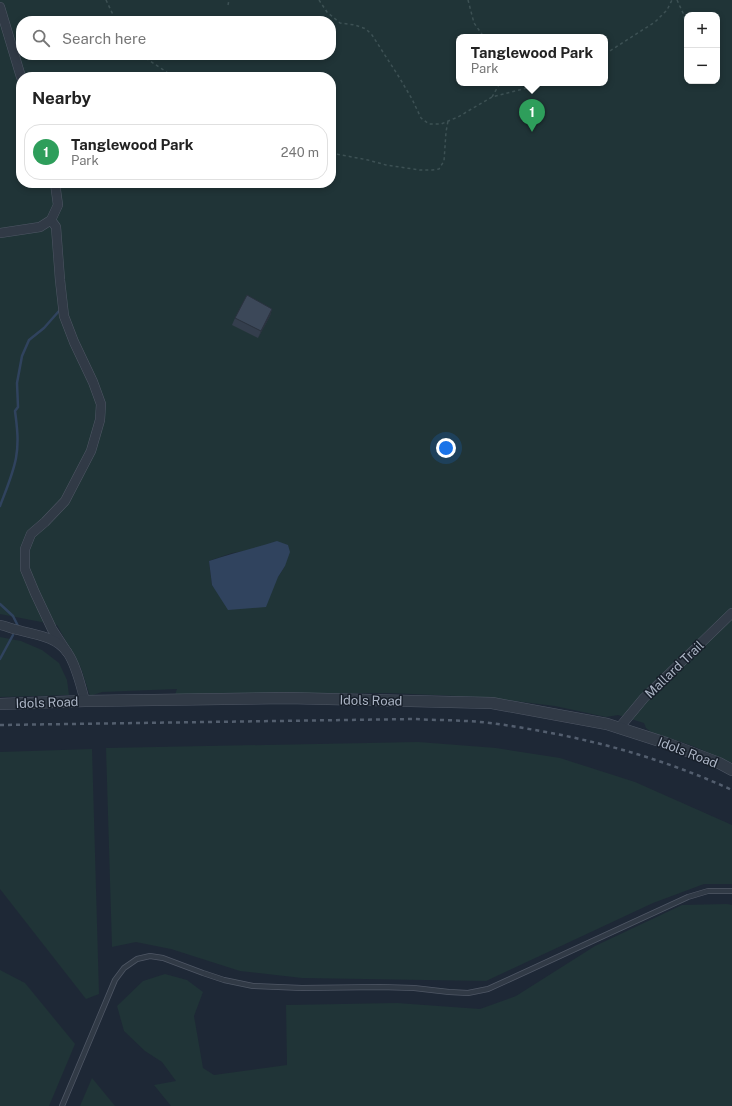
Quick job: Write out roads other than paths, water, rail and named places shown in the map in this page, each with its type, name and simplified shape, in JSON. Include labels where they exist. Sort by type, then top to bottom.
[{"type":"street","points":[[0,7],[16,58]]},
{"type":"street","points":[[17,60],[20,72]]},
{"type":"street","points":[[0,233],[40,227],[51,220],[58,205],[56,188]]},
{"type":"street","points":[[51,220],[56,227],[64,316],[74,342],[93,382],[100,404],[100,420],[91,451],[65,501],[31,534],[25,549],[25,569],[52,629],[67,652],[78,674],[86,701]]},
{"type":"street","name":"Mallard Trail","points":[[619,728],[644,698],[732,613]]},
{"type":"street","points":[[0,625],[51,639],[67,652]]},
{"type":"street","name":"Idols Road","points":[[0,704],[86,701],[287,698],[492,703],[607,724],[666,743],[719,763],[732,770]]},
{"type":"lane","points":[[62,1106],[115,980],[124,968],[137,959],[150,956],[163,958],[224,980],[253,986],[302,988],[414,988],[468,993],[488,989],[688,896],[708,890],[732,891]]},
{"type":"water","points":[[277,541],[288,545],[290,552],[266,607],[228,610],[212,585],[209,561]]},
{"type":"waterway","points":[[0,506],[15,464],[17,452],[15,411],[18,407],[17,383],[22,356],[29,340],[44,328],[59,311]]},
{"type":"waterway","points":[[0,604],[13,616],[18,626]]},
{"type":"waterway","points":[[0,659],[13,635]]},
{"type":"railway","points":[[0,725],[414,719],[483,722],[586,740],[660,761],[732,790]]},
{"type":"place","name":"Tanglewood Park","points":[[532,132]]}]
